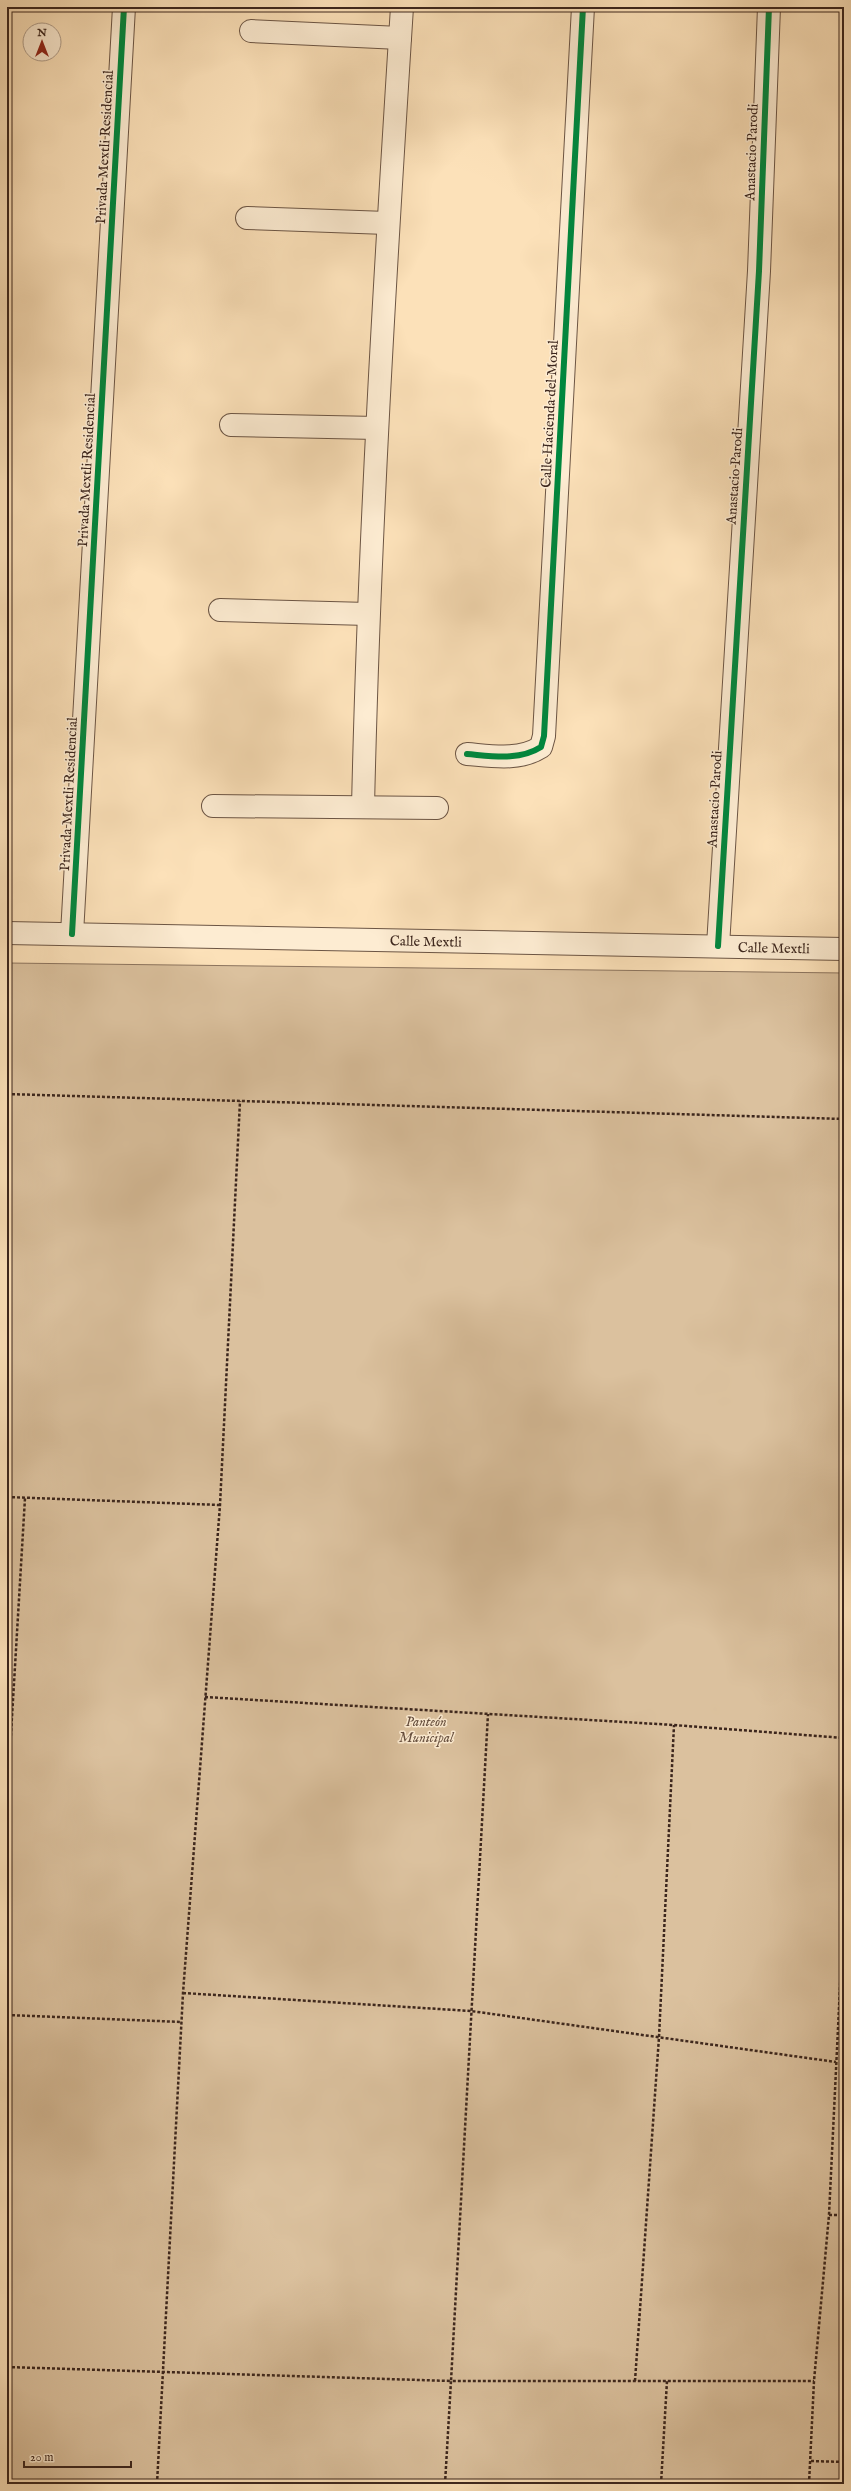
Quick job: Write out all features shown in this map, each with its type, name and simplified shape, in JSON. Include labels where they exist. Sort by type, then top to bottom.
[{"type":"street","name":"Privada Mextli Residencial","points":[[72,934],[124,7]]},
{"type":"street","points":[[363,807],[368,614],[376,428],[387,223],[402,7]]},
{"type":"street","name":"Calle Hacienda del Moral","points":[[467,754],[500,756],[531,753],[541,747],[544,736],[582,7]]},
{"type":"street","name":"Anastacio Parodi","points":[[718,946],[759,271],[769,7]]},
{"type":"street","points":[[251,31],[400,38]]},
{"type":"street","points":[[247,218],[387,223]]},
{"type":"street","points":[[231,425],[376,428]]},
{"type":"street","points":[[220,610],[368,614]]},
{"type":"street","points":[[213,806],[437,808]]},
{"type":"street","name":"Calle Mextli","points":[[7,933],[844,949]]},
{"type":"path","points":[[7,1094],[844,1119]]},
{"type":"path","points":[[157,2484],[183,1993],[220,1505],[240,1101]]},
{"type":"path","points":[[7,1497],[220,1505]]},
{"type":"path","points":[[7,1801],[25,1498]]},
{"type":"path","points":[[205,1697],[674,1725],[844,1738]]},
{"type":"path","points":[[444,2484],[488,1714]]},
{"type":"path","points":[[635,2381],[659,2037],[674,1725]]},
{"type":"path","points":[[809,2484],[814,2381],[830,2215],[844,1904]]},
{"type":"path","points":[[183,1993],[471,2011],[836,2062]]},
{"type":"path","points":[[7,2015],[182,2022]]},
{"type":"path","points":[[830,2215],[844,2215]]},
{"type":"path","points":[[7,2367],[162,2374],[450,2381],[814,2381]]},
{"type":"path","points":[[661,2484],[667,2381]]},
{"type":"path","points":[[810,2461],[844,2462]]},
{"type":"green space","name":"Panteón Municipal","points":[[7,963],[844,973],[844,2484],[7,2484]]},
{"type":"cycle path","points":[[72,934],[124,7]]},
{"type":"cycle path","points":[[467,754],[496,756],[515,756],[524,754],[541,747],[544,736],[583,7]]},
{"type":"cycle path","points":[[718,946],[759,271],[769,7]]}]
